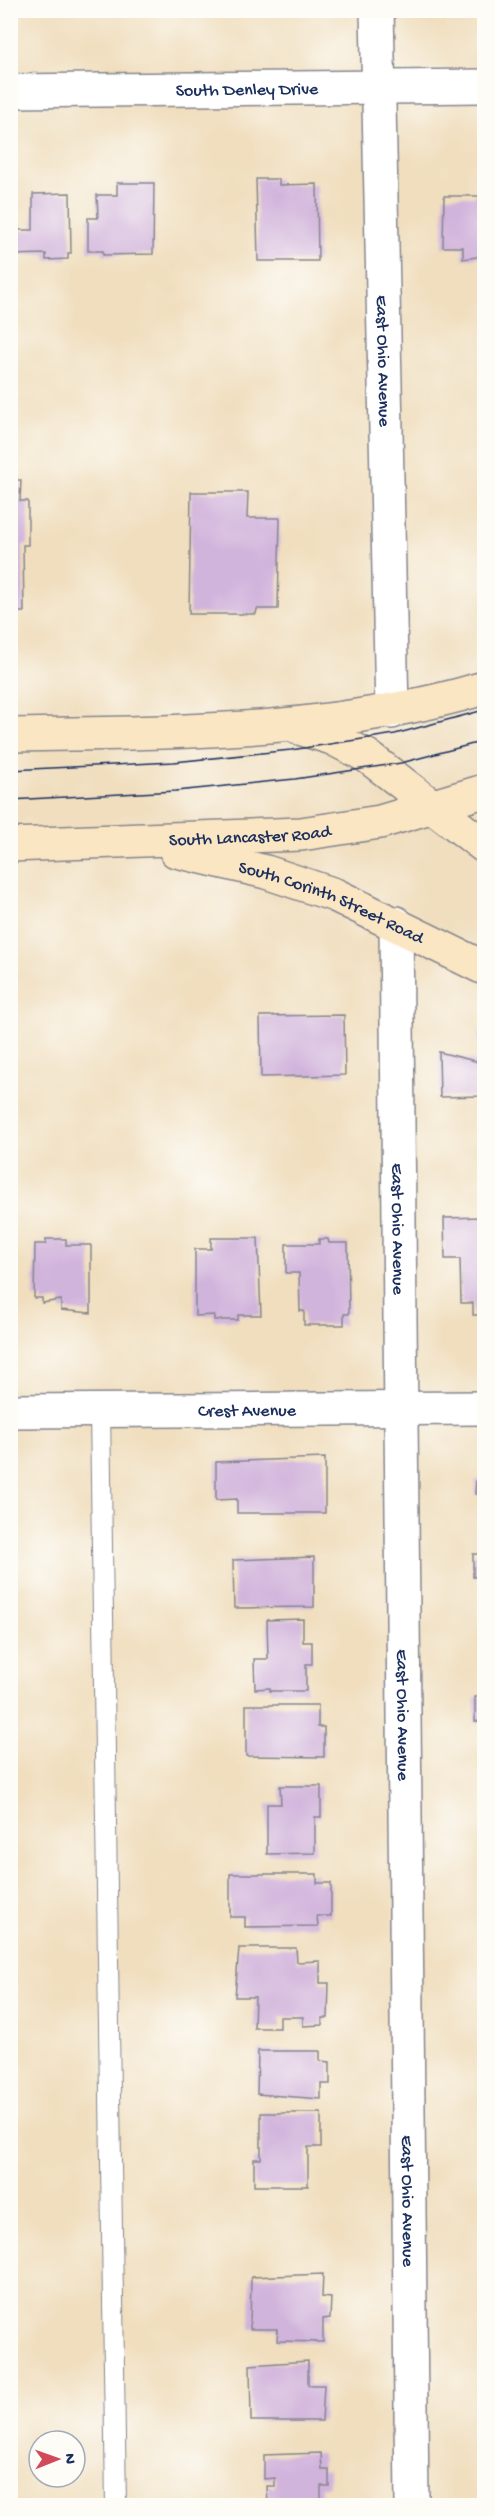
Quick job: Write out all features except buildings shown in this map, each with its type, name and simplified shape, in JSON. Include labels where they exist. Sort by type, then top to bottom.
[{"type":"main road","points":[[10,735],[151,732],[285,725],[392,712],[484,688]]},
{"type":"main road","points":[[285,725],[332,738],[367,756],[484,846]]},
{"type":"main road","name":"South Lancaster Road","points":[[10,845],[301,834],[380,822],[484,790]]},
{"type":"main road","name":"South Corinth Street Road","points":[[136,842],[266,872],[334,895],[396,923],[484,968]]},
{"type":"street","name":"East Ohio Avenue","points":[[377,10],[392,712]]},
{"type":"street","name":"South Denley Drive","points":[[10,91],[484,86]]},
{"type":"street","name":"East Ohio Avenue","points":[[396,923],[412,2505]]},
{"type":"street","name":"Crest Avenue","points":[[10,1411],[484,1408]]},
{"type":"lane","points":[[100,1410],[116,2505]]},
{"type":"tram line","points":[[10,770],[174,762],[291,750],[395,734],[484,710]]},
{"type":"tram line","points":[[10,800],[176,791],[295,779],[401,763],[484,741]]}]
